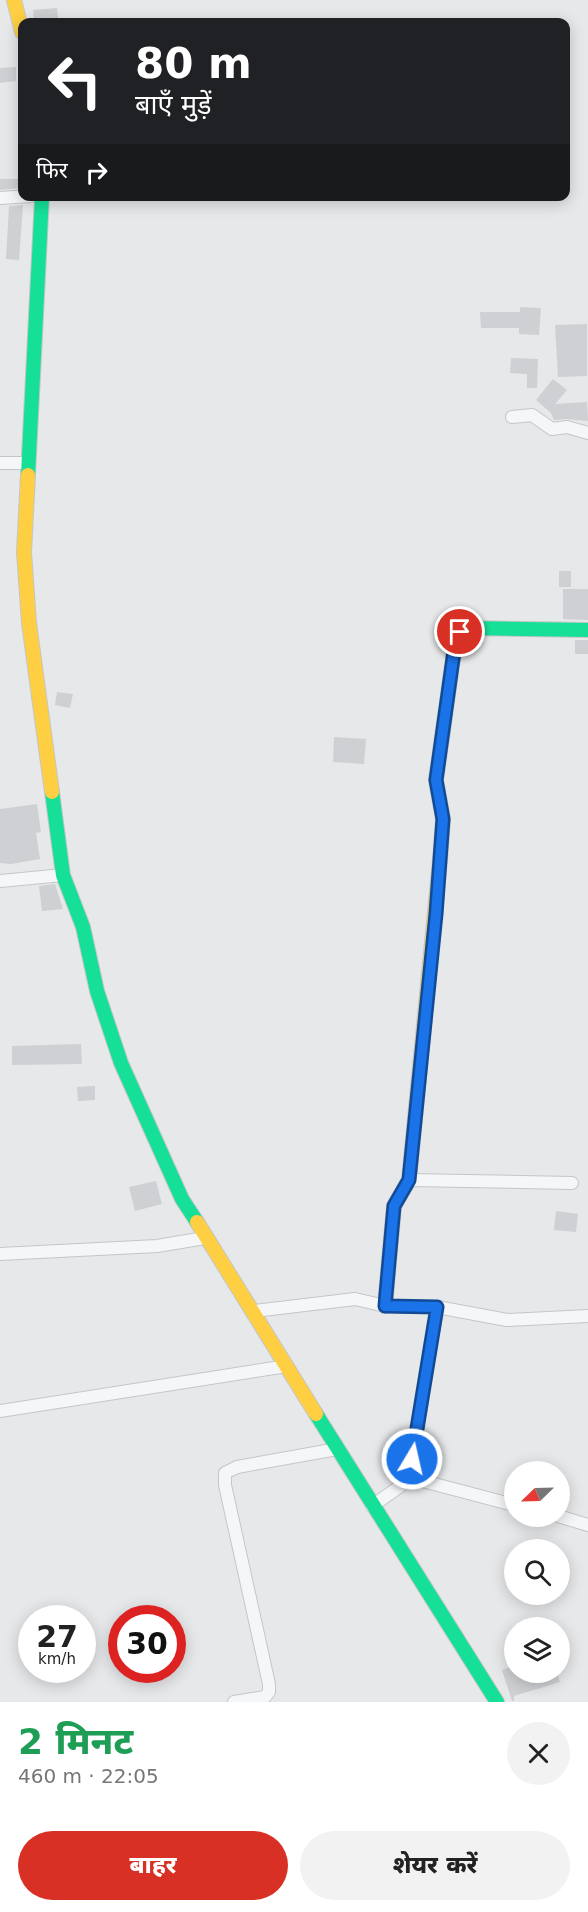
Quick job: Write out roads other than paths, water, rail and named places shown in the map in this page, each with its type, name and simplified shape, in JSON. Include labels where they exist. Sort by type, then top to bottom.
[{"type":"street","points":[[14,0],[18,18]]},
{"type":"street","points":[[0,198],[18,197]]},
{"type":"street","points":[[42,201],[24,552],[29,623],[63,875],[83,927],[97,991],[121,1063],[182,1199],[254,1311],[372,1506],[497,1702]]},
{"type":"street","points":[[512,417],[532,415],[552,429],[567,427],[588,433]]},
{"type":"street","points":[[0,463],[27,463]]},
{"type":"street","points":[[385,1306],[394,1206],[409,1180],[436,914],[443,819],[436,780],[456,637],[469,628],[588,630]]},
{"type":"street","points":[[0,881],[63,875]]},
{"type":"street","points":[[409,1180],[572,1183]]},
{"type":"street","points":[[0,1254],[157,1246],[205,1238]]},
{"type":"street","points":[[254,1311],[355,1299],[385,1306],[437,1307],[507,1320],[588,1316]]},
{"type":"street","points":[[409,1480],[437,1307]]},
{"type":"street","points":[[0,1411],[287,1366]]},
{"type":"street","points":[[234,1702],[265,1696],[269,1692],[269,1684],[227,1496],[225,1473],[237,1467],[337,1449]]},
{"type":"street","points":[[372,1506],[409,1480],[419,1480],[504,1502]]},
{"type":"street","points":[[570,1520],[588,1525]]}]
